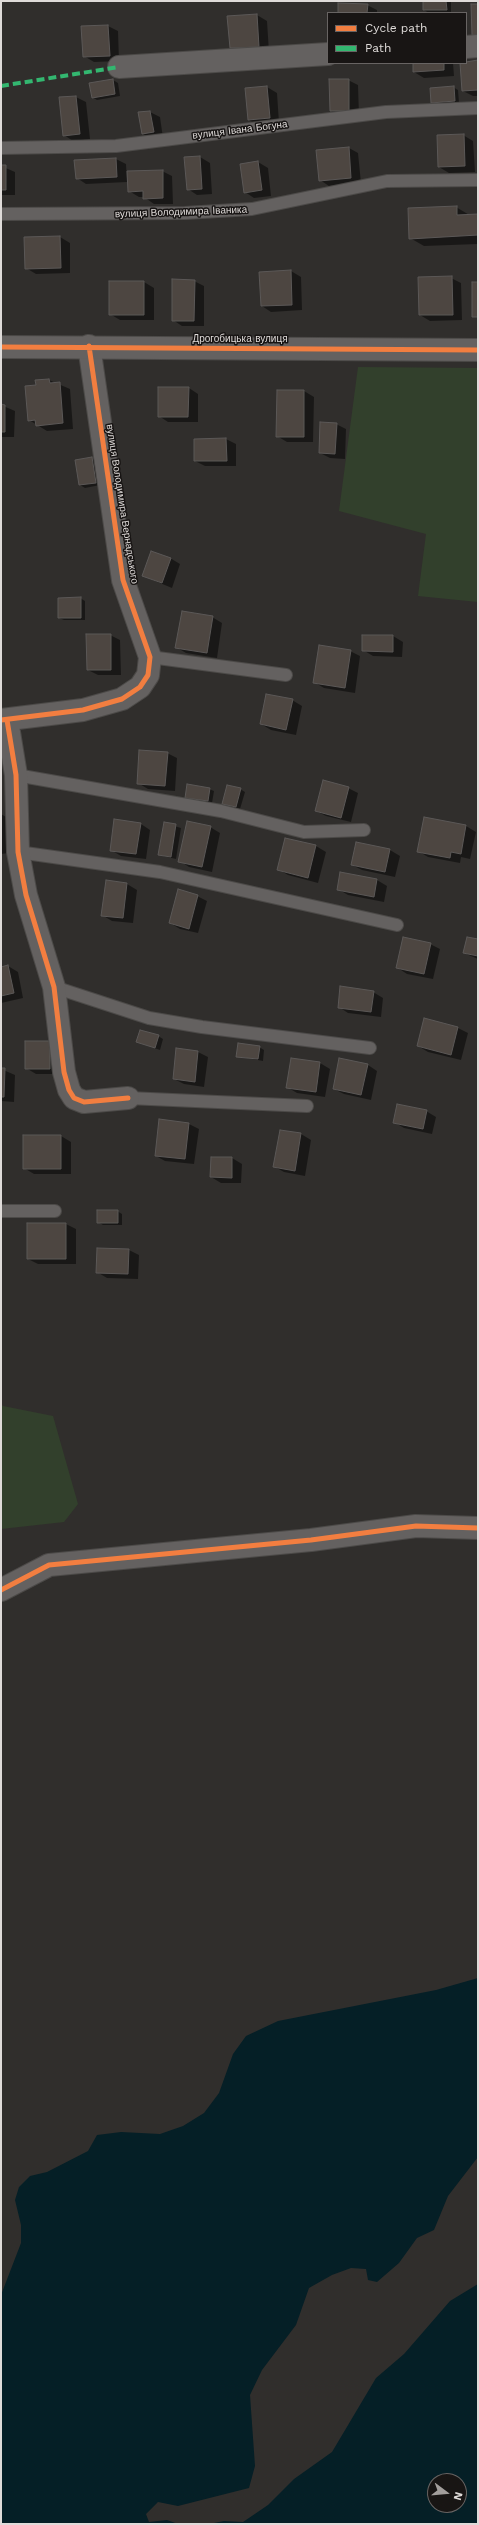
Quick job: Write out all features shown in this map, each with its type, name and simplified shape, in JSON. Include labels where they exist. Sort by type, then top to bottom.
[{"type":"street","points":[[467,47],[478,46]]},
{"type":"street","points":[[119,67],[327,54]]},
{"type":"street","name":"Дрогобицька вулиця","points":[[1,347],[89,346],[478,350]]},
{"type":"street","name":"вулиця Володимира Вернадського","points":[[89,346],[123,580],[150,657],[148,675],[140,687],[122,699],[83,710],[4,720],[16,775],[18,852],[26,895],[54,987],[64,1072],[69,1090],[74,1098],[84,1102],[128,1098]]},
{"type":"street","points":[[1,1590],[49,1565],[311,1540],[416,1526],[478,1528]]},
{"type":"lane","name":"вулиця Івана Богуна","points":[[1,148],[116,146],[386,112],[478,108]]},
{"type":"lane","name":"вулиця Володимира Іваника","points":[[1,214],[185,214],[252,209],[387,181],[478,180]]},
{"type":"lane","points":[[150,657],[286,675]]},
{"type":"lane","points":[[16,775],[221,811],[304,832],[364,830]]},
{"type":"lane","points":[[18,852],[160,872],[397,925]]},
{"type":"lane","points":[[54,987],[149,1018],[202,1027],[370,1048]]},
{"type":"lane","points":[[128,1098],[307,1106]]},
{"type":"lane","points":[[1,1211],[55,1211]]},
{"type":"green space","points":[[358,367],[478,368],[478,602],[418,596],[426,534],[339,511]]},
{"type":"green space","points":[[1,1404],[3,1406],[53,1416],[78,1504],[64,1522],[1,1529]]},
{"type":"water","points":[[478,1978],[478,2157],[448,2196],[434,2230],[417,2238],[399,2263],[377,2282],[368,2280],[366,2269],[351,2268],[332,2275],[309,2288],[296,2325],[262,2370],[250,2395],[255,2466],[249,2488],[178,2506],[158,2502],[146,2514],[149,2522],[167,2520],[178,2524],[1,2524],[1,2295],[21,2243],[21,2225],[15,2200],[19,2187],[30,2176],[47,2172],[88,2151],[97,2135],[121,2132],[160,2134],[183,2126],[204,2113],[219,2093],[233,2054],[246,2036],[278,2021],[436,1990]]},
{"type":"water","points":[[478,2284],[478,2524],[209,2524],[224,2521],[243,2522],[268,2505],[294,2479],[332,2452],[376,2378],[404,2354],[450,2301]]},
{"type":"building","points":[[423,1],[446,1],[447,10],[423,10]]},
{"type":"building","points":[[338,3],[368,4],[367,12],[338,12]]},
{"type":"building","points":[[471,4],[478,4],[478,35],[472,35]]},
{"type":"building","points":[[257,14],[259,47],[230,48],[227,16]]},
{"type":"building","points":[[108,25],[110,56],[83,57],[81,26]]},
{"type":"building","points":[[478,60],[478,90],[462,91],[460,64],[467,64],[467,62]]},
{"type":"building","points":[[413,64],[444,64],[444,70],[413,72]]},
{"type":"building","points":[[113,79],[115,94],[92,98],[89,83]]},
{"type":"building","points":[[329,79],[349,79],[349,111],[330,111]]},
{"type":"building","points":[[267,86],[270,118],[248,120],[245,88]]},
{"type":"building","points":[[454,86],[455,101],[431,103],[430,88]]},
{"type":"building","points":[[76,96],[80,134],[63,136],[59,97]]},
{"type":"building","points":[[150,111],[154,132],[142,134],[138,112]]},
{"type":"building","points":[[464,134],[465,166],[438,167],[437,135]]},
{"type":"building","points":[[349,147],[351,178],[319,181],[316,150]]},
{"type":"building","points":[[200,156],[202,189],[187,190],[184,157]]},
{"type":"building","points":[[116,158],[117,177],[76,179],[74,160]]},
{"type":"building","points":[[258,161],[262,190],[244,193],[240,164]]},
{"type":"building","points":[[1,165],[6,165],[6,190],[1,190]]},
{"type":"building","points":[[163,170],[163,198],[143,199],[143,191],[128,192],[127,171]]},
{"type":"building","points":[[457,206],[457,215],[478,214],[478,235],[409,239],[408,208]]},
{"type":"building","points":[[60,236],[61,268],[25,269],[24,237]]},
{"type":"building","points":[[291,270],[292,305],[261,306],[259,272]]},
{"type":"building","points":[[452,276],[453,315],[419,315],[418,277]]},
{"type":"building","points":[[172,279],[195,280],[194,321],[172,321]]},
{"type":"building","points":[[109,281],[144,281],[144,315],[109,315]]},
{"type":"building","points":[[472,282],[478,282],[478,317],[472,317]]},
{"type":"building","points":[[49,379],[50,383],[60,382],[63,423],[36,426],[35,420],[28,421],[25,386],[36,385],[35,380]]},
{"type":"building","points":[[158,387],[189,387],[188,417],[158,417]]},
{"type":"building","points":[[277,390],[304,390],[304,437],[276,437]]},
{"type":"building","points":[[1,404],[5,405],[5,432],[1,432]]},
{"type":"building","points":[[320,422],[337,423],[335,454],[319,453]]},
{"type":"building","points":[[226,438],[227,461],[194,461],[194,439]]},
{"type":"building","points":[[92,457],[96,483],[79,485],[75,460]]},
{"type":"building","points":[[151,551],[171,558],[162,583],[142,576]]},
{"type":"building","points":[[81,597],[81,618],[58,618],[58,598]]},
{"type":"building","points":[[182,611],[213,616],[207,653],[175,648]]},
{"type":"building","points":[[86,634],[111,634],[111,670],[87,670]]},
{"type":"building","points":[[362,635],[393,635],[393,652],[362,651]]},
{"type":"building","points":[[319,645],[351,650],[345,688],[313,683]]},
{"type":"building","points":[[266,694],[293,699],[286,730],[260,724]]},
{"type":"building","points":[[139,750],[168,752],[165,786],[137,784]]},
{"type":"building","points":[[323,780],[349,787],[341,818],[315,811]]},
{"type":"building","points":[[187,784],[210,788],[208,801],[185,798]]},
{"type":"building","points":[[227,785],[241,788],[236,807],[222,804]]},
{"type":"building","points":[[424,817],[466,825],[461,854],[451,852],[450,858],[417,852]]},
{"type":"building","points":[[114,819],[141,823],[136,854],[110,851]]},
{"type":"building","points":[[187,821],[211,826],[202,867],[178,862]]},
{"type":"building","points":[[164,822],[176,824],[171,857],[158,855]]},
{"type":"building","points":[[285,838],[316,845],[308,878],[277,870]]},
{"type":"building","points":[[356,842],[390,849],[385,872],[351,865]]},
{"type":"building","points":[[340,872],[377,879],[374,897],[337,890]]},
{"type":"building","points":[[106,880],[127,883],[123,918],[101,916]]},
{"type":"building","points":[[178,889],[198,895],[189,929],[169,923]]},
{"type":"building","points":[[403,937],[431,943],[424,974],[396,968]]},
{"type":"building","points":[[467,937],[478,939],[478,956],[463,953]]},
{"type":"building","points":[[8,965],[14,993],[1,996],[1,967]]},
{"type":"building","points":[[340,986],[374,991],[371,1012],[338,1008]]},
{"type":"building","points":[[424,1018],[458,1027],[451,1055],[417,1046]]},
{"type":"building","points":[[140,1030],[159,1035],[155,1048],[136,1042]]},
{"type":"building","points":[[25,1041],[50,1041],[50,1069],[25,1069]]},
{"type":"building","points":[[238,1043],[260,1046],[258,1059],[236,1057]]},
{"type":"building","points":[[176,1048],[198,1051],[195,1082],[173,1079]]},
{"type":"building","points":[[291,1058],[320,1062],[316,1092],[286,1088]]},
{"type":"building","points":[[339,1058],[368,1064],[361,1095],[333,1089]]},
{"type":"building","points":[[1,1068],[5,1068],[4,1097],[1,1097]]},
{"type":"building","points":[[397,1104],[427,1110],[423,1129],[393,1123]]},
{"type":"building","points":[[159,1119],[189,1123],[185,1159],[155,1156]]},
{"type":"building","points":[[280,1130],[301,1133],[295,1171],[273,1167]]},
{"type":"building","points":[[23,1135],[61,1135],[61,1169],[23,1169]]},
{"type":"building","points":[[211,1157],[232,1157],[232,1178],[210,1177]]},
{"type":"building","points":[[97,1210],[118,1210],[118,1223],[97,1223]]},
{"type":"building","points":[[27,1223],[66,1223],[66,1259],[27,1259]]},
{"type":"building","points":[[97,1248],[129,1249],[128,1274],[96,1273]]},
{"type":"marked path","points":[[1,86],[119,67]]},
{"type":"cycle path","points":[[1,720],[83,710],[122,699],[140,687],[148,675],[150,657],[123,580],[89,346]]},
{"type":"cycle path","points":[[1,347],[478,350]]},
{"type":"cycle path","points":[[7,720],[16,775],[18,852],[26,895],[54,987],[64,1072],[69,1090],[74,1098],[84,1102],[128,1098]]},
{"type":"cycle path","points":[[1,1590],[49,1565],[311,1540],[416,1526],[478,1528]]}]
